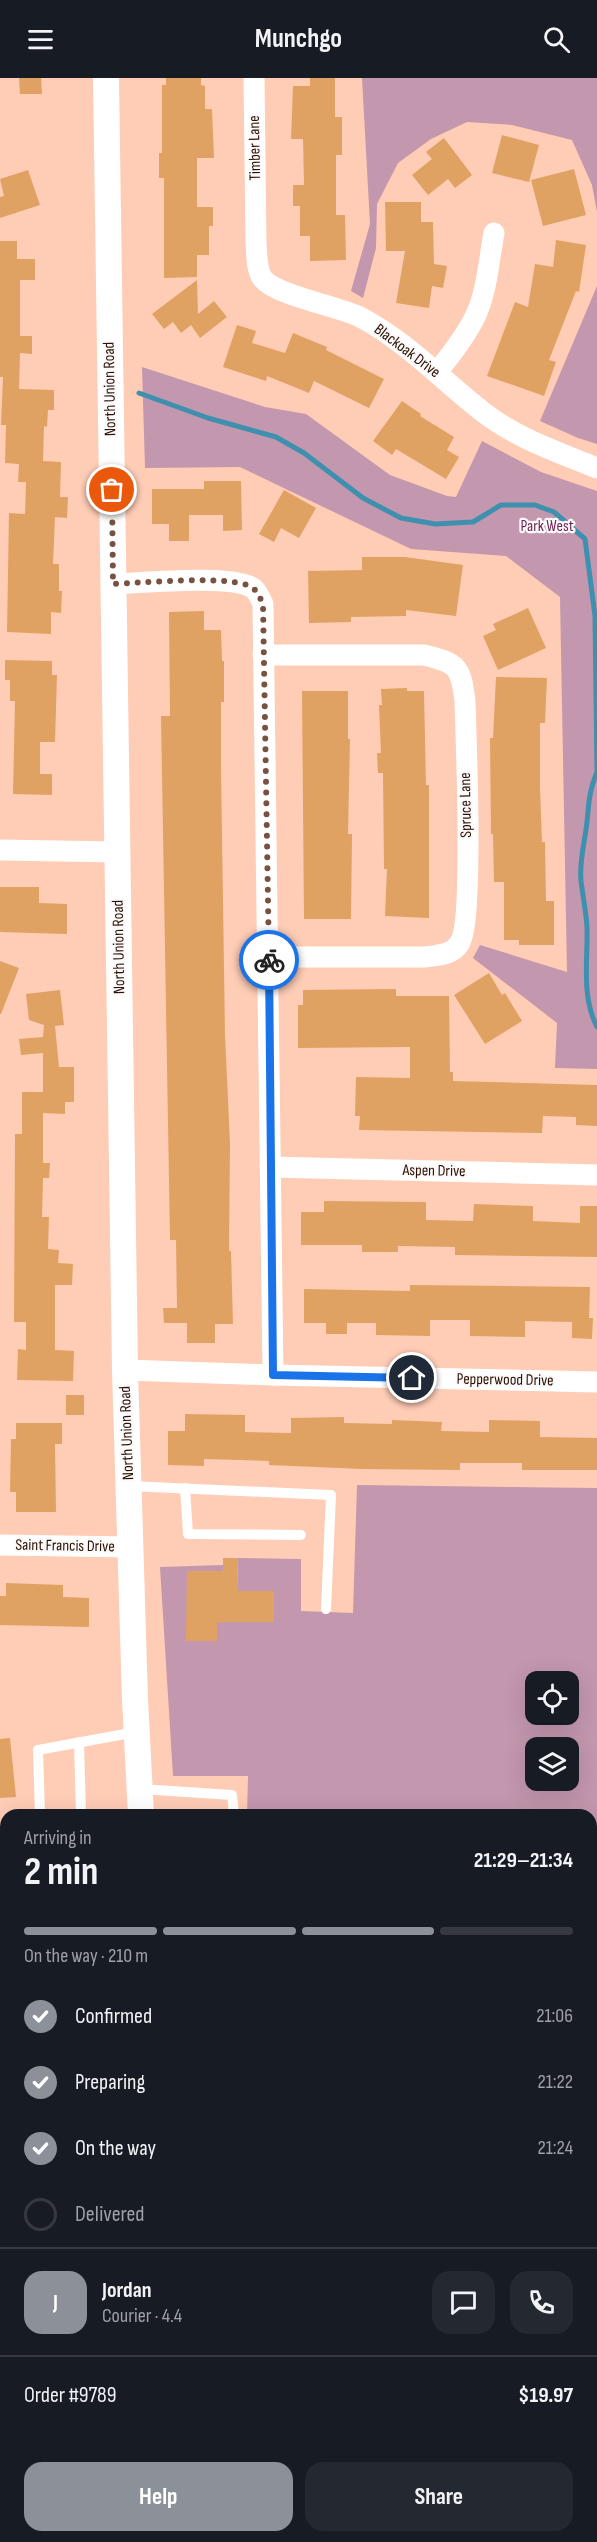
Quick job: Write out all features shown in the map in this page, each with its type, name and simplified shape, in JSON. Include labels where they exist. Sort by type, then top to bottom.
[{"type":"street","name":"North Union Road","points":[[106,78],[125,1370],[141,1809]]},
{"type":"street","name":"Timber Lane","points":[[254,78],[256,219]]},
{"type":"street","name":"Blackoak Drive","points":[[256,219],[258,267],[263,279],[281,291],[358,316],[386,332],[484,413],[532,442],[597,468]]},
{"type":"street","points":[[437,372],[475,317],[482,298],[494,233]]},
{"type":"street","points":[[113,584],[226,581],[251,587],[258,593],[263,604],[273,1375]]},
{"type":"street","name":"Spruce Lane","points":[[263,655],[424,656],[449,661],[459,671],[465,701],[468,894],[465,933],[459,945],[447,954],[426,957],[269,957]]},
{"type":"street","points":[[0,850],[118,852]]},
{"type":"street","name":"Aspen Drive","points":[[270,1167],[597,1175]]},
{"type":"street","name":"Pepperwood Drive","points":[[125,1370],[597,1382]]},
{"type":"street","name":"Saint Francis Drive","points":[[0,1545],[130,1547]]},
{"type":"lane","points":[[128,1486],[331,1495],[326,1609]]},
{"type":"lane","points":[[185,1488],[188,1534],[301,1535]]},
{"type":"lane","points":[[40,1809],[38,1750],[137,1732]]},
{"type":"lane","points":[[79,1743],[81,1809]]},
{"type":"lane","points":[[140,1789],[232,1796],[233,1809]]},
{"type":"green space","points":[[362,78],[597,78],[597,212],[592,185],[572,140],[512,125],[467,122],[431,139],[398,163],[377,204],[376,248],[363,298],[351,291],[370,224]]},
{"type":"green space","points":[[597,286],[597,444],[540,421]]},
{"type":"green space","name":"Park West","points":[[142,367],[265,407],[306,414],[390,475],[447,496],[456,497],[482,441],[541,472],[597,491],[597,1069],[555,1068],[557,1023],[473,958],[480,945],[567,972],[560,597],[506,556],[411,549],[240,467],[145,468]]},
{"type":"green space","points":[[357,1485],[597,1488],[597,1809],[247,1809],[248,1776],[173,1776],[160,1567],[223,1565],[223,1571],[187,1572],[187,1641],[217,1641],[217,1622],[274,1622],[274,1591],[237,1591],[238,1558],[301,1559],[301,1611],[353,1613]]},
{"type":"building","points":[[19,78],[41,78],[42,94],[20,94]]},
{"type":"building","points":[[166,78],[201,78],[201,85],[205,86],[205,109],[212,109],[214,158],[197,158],[197,207],[213,207],[213,226],[209,226],[209,255],[197,255],[197,277],[164,278],[164,178],[159,178],[159,153],[162,153],[162,85],[166,85]]},
{"type":"building","points":[[310,78],[335,78],[335,117],[342,117],[342,155],[336,155],[336,215],[345,215],[346,260],[310,261],[310,236],[300,236],[300,206],[293,206],[293,185],[304,185],[303,139],[291,139],[293,86],[310,86]]},
{"type":"building","points":[[502,135],[539,145],[529,182],[492,173]]},
{"type":"building","points":[[444,138],[472,175],[455,188],[448,179],[428,195],[412,175],[432,159],[426,152]]},
{"type":"building","points":[[574,169],[586,215],[543,226],[531,180]]},
{"type":"building","points":[[28,170],[40,205],[0,218],[0,197],[4,196],[0,179]]},
{"type":"building","points":[[385,202],[421,202],[421,222],[433,222],[434,264],[447,266],[443,288],[432,286],[429,308],[396,303],[405,251],[386,251]]},
{"type":"building","points":[[556,240],[586,245],[579,292],[576,291],[549,360],[556,362],[544,396],[487,376],[515,302],[528,307],[535,264],[553,267]]},
{"type":"building","points":[[0,241],[17,241],[17,259],[35,259],[35,280],[20,280],[20,336],[32,336],[32,354],[20,353],[19,389],[54,390],[54,410],[48,410],[47,427],[44,426],[43,461],[61,462],[60,497],[68,497],[67,518],[55,517],[53,564],[59,564],[59,591],[62,591],[61,613],[51,612],[51,634],[7,632],[9,513],[25,514],[26,482],[18,482],[19,464],[5,463],[6,425],[1,425],[3,377],[0,377]]},
{"type":"building","points":[[197,280],[198,314],[214,301],[227,317],[200,338],[191,325],[181,333],[173,322],[164,329],[152,314]]},
{"type":"building","points":[[237,325],[256,331],[252,343],[285,353],[293,333],[327,347],[326,350],[384,379],[369,408],[314,381],[309,393],[267,376],[266,381],[223,367]]},
{"type":"building","points":[[402,401],[421,414],[420,416],[454,437],[447,450],[459,457],[446,479],[396,449],[392,455],[373,441]]},
{"type":"building","points":[[204,481],[241,481],[242,530],[223,531],[223,515],[189,515],[189,541],[169,541],[169,524],[152,524],[152,489],[204,489]]},
{"type":"building","points":[[284,490],[316,508],[299,538],[281,528],[274,542],[259,534]]},
{"type":"building","points":[[362,557],[405,557],[463,565],[456,616],[406,610],[406,616],[351,617],[351,622],[309,623],[308,571],[362,570]]},
{"type":"building","points":[[528,608],[546,648],[498,670],[483,636],[496,630],[493,624]]},
{"type":"building","points":[[204,611],[204,630],[221,630],[222,661],[224,661],[224,702],[221,702],[221,769],[225,1034],[230,1143],[229,1251],[231,1251],[233,1324],[215,1324],[215,1343],[187,1343],[187,1323],[164,1323],[163,1308],[177,1308],[176,1240],[170,1240],[161,716],[170,716],[169,612]]},
{"type":"building","points":[[5,660],[52,661],[52,675],[57,675],[55,742],[40,742],[40,774],[52,774],[52,795],[13,794],[15,701],[10,701],[10,680],[5,680]]},
{"type":"building","points":[[496,677],[547,678],[545,723],[540,723],[540,788],[542,842],[545,842],[546,901],[554,901],[554,945],[519,945],[519,940],[504,940],[504,882],[494,882],[493,834],[491,834],[490,738],[493,738]]},
{"type":"building","points":[[407,688],[407,691],[424,691],[426,785],[429,785],[429,918],[385,916],[387,869],[384,869],[383,773],[378,773],[377,753],[381,753],[379,705],[382,705],[381,689]]},
{"type":"building","points":[[302,691],[348,691],[348,739],[350,739],[348,834],[352,834],[351,919],[304,919]]},
{"type":"building","points":[[0,887],[39,887],[39,903],[67,904],[67,934],[0,932]]},
{"type":"building","points":[[0,961],[19,968],[1,1014],[0,1014]]},
{"type":"building","points":[[489,973],[502,995],[505,993],[522,1021],[485,1044],[454,995]]},
{"type":"building","points":[[396,989],[396,996],[449,996],[450,1072],[453,1072],[453,1081],[597,1085],[597,1126],[576,1125],[576,1117],[543,1116],[542,1133],[359,1130],[360,1116],[355,1116],[356,1077],[410,1078],[410,1047],[298,1048],[298,1005],[303,1005],[303,990]]},
{"type":"building","points":[[60,990],[64,1025],[55,1026],[59,1067],[74,1067],[74,1102],[65,1102],[65,1114],[43,1113],[43,1163],[50,1163],[49,1178],[43,1178],[42,1217],[49,1217],[48,1249],[59,1250],[58,1263],[73,1264],[72,1285],[55,1285],[55,1350],[74,1351],[73,1381],[17,1380],[18,1349],[26,1350],[26,1322],[14,1322],[15,1134],[22,1134],[22,1092],[43,1092],[43,1053],[21,1055],[19,1039],[43,1037],[44,1025],[29,1020],[26,994]]},
{"type":"building","points":[[324,1201],[426,1202],[426,1220],[473,1221],[474,1204],[533,1206],[533,1221],[580,1223],[580,1206],[597,1206],[597,1257],[455,1255],[455,1247],[398,1246],[398,1252],[362,1252],[362,1245],[301,1245],[301,1212],[324,1212]]},
{"type":"building","points":[[410,1285],[590,1287],[589,1318],[593,1318],[592,1339],[572,1338],[572,1322],[525,1321],[525,1337],[470,1336],[470,1320],[430,1320],[430,1336],[376,1335],[376,1323],[347,1323],[347,1334],[326,1334],[326,1323],[304,1323],[304,1289],[410,1291]]},
{"type":"building","points":[[66,1395],[84,1395],[84,1415],[66,1415]]},
{"type":"building","points":[[185,1414],[245,1415],[245,1432],[291,1433],[291,1418],[344,1417],[344,1423],[392,1424],[392,1420],[442,1422],[441,1431],[489,1432],[489,1420],[540,1421],[540,1437],[597,1438],[597,1470],[522,1470],[522,1463],[460,1463],[460,1470],[362,1469],[269,1465],[269,1461],[204,1459],[204,1466],[168,1465],[168,1431],[185,1431]]},
{"type":"building","points":[[16,1423],[62,1423],[62,1444],[55,1444],[56,1512],[16,1512],[16,1492],[10,1492],[11,1439],[16,1439]]},
{"type":"building","points":[[223,1558],[238,1558],[237,1591],[274,1591],[274,1622],[217,1622],[217,1641],[186,1641],[187,1571],[223,1571]]},
{"type":"building","points":[[6,1583],[63,1585],[63,1597],[89,1598],[89,1627],[0,1625],[0,1596],[6,1596]]},
{"type":"building","points":[[10,1738],[16,1797],[0,1798],[0,1739]]},
{"type":"waterway","points":[[139,393],[208,418],[276,437],[304,453],[363,498],[401,518],[435,524],[473,522],[501,505],[535,505],[554,512],[585,539],[595,616],[597,772],[590,797],[581,859],[581,881],[587,927],[587,990],[597,1027]]},
{"type":"way so far","points":[[112,490],[113,584],[226,581],[251,587],[258,593],[263,604],[269,960]]},
{"type":"route","points":[[269,960],[273,1375],[412,1378]]}]
